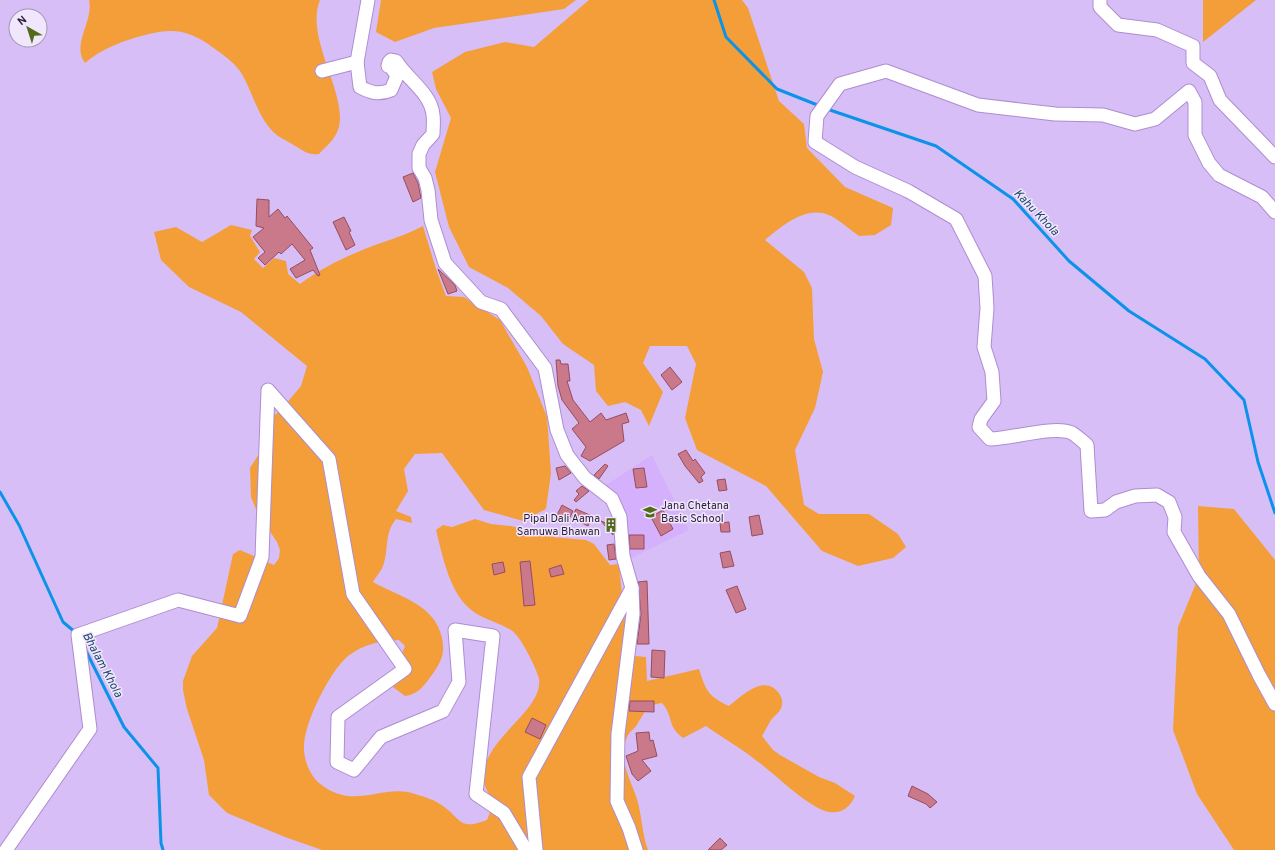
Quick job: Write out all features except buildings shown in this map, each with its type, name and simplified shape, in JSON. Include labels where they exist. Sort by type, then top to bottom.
[{"type":"street","points":[[368,0],[357,62],[360,87],[374,94],[384,93],[391,90],[397,76],[391,67],[388,66],[391,60],[396,61],[402,72],[418,87],[426,98],[433,114],[433,134],[421,150],[419,168],[428,190],[432,220],[445,263],[481,302],[501,309],[545,368],[557,430],[567,455],[585,478],[612,499],[620,517],[623,556],[632,588],[633,614],[618,734],[617,801],[629,828],[636,850]]},
{"type":"street","points":[[1100,0],[1100,7],[1118,25],[1157,30],[1193,46],[1193,63],[1210,76],[1220,100],[1275,157]]},
{"type":"street","points":[[322,71],[357,62]]},
{"type":"street","points":[[1275,212],[1262,197],[1219,175],[1208,163],[1195,135],[1195,102],[1189,91],[1155,119],[1136,124],[1103,115],[1055,114],[978,105],[886,71],[840,84],[817,116],[815,142],[855,167],[908,191],[956,219],[985,276],[987,308],[984,347],[992,372],[994,401],[981,419],[979,427],[990,439],[1002,439],[1048,431],[1071,433],[1087,445],[1091,511],[1105,510],[1116,502],[1135,496],[1157,495],[1169,502],[1175,517],[1174,532],[1199,576],[1229,614],[1275,704]]},
{"type":"street","points":[[6,850],[90,729],[78,635],[178,600],[240,616],[262,557],[268,390],[329,460],[353,594],[405,670],[338,717],[337,762],[354,770],[381,738],[442,711],[459,682],[455,630],[493,636],[476,794],[504,813],[526,850]]},
{"type":"street","points":[[536,850],[529,777],[632,588]]},
{"type":"shaded area","points":[[89,0],[320,0],[317,16],[318,34],[339,107],[340,123],[335,136],[319,154],[310,154],[278,136],[265,122],[240,71],[218,51],[198,38],[182,32],[165,31],[129,40],[98,53],[85,63],[81,56],[80,48],[81,40],[89,16]]},
{"type":"shaded area","points":[[381,0],[576,0],[564,9],[434,28],[395,42],[376,32]]},
{"type":"shaded area","points":[[589,0],[742,0],[748,8],[779,101],[804,124],[807,148],[845,187],[893,208],[891,225],[875,235],[859,236],[831,216],[822,213],[813,213],[795,218],[765,240],[804,272],[812,288],[814,339],[823,372],[815,408],[795,450],[804,505],[819,514],[869,514],[898,534],[906,547],[893,558],[858,566],[822,551],[766,486],[697,450],[685,418],[696,364],[687,346],[650,346],[643,363],[663,392],[649,426],[641,410],[625,402],[608,406],[596,391],[594,365],[563,344],[541,316],[508,288],[469,267],[449,227],[435,172],[451,118],[436,89],[432,72],[465,52],[505,42],[534,47]]},
{"type":"shaded area","points":[[1203,0],[1256,0],[1203,42]]},
{"type":"shaded area","points":[[231,225],[252,230],[250,236],[260,252],[254,259],[263,268],[274,258],[286,261],[288,274],[300,284],[344,258],[423,226],[446,296],[464,297],[500,320],[527,367],[547,417],[551,473],[546,509],[523,521],[484,510],[442,453],[415,454],[404,469],[408,491],[396,511],[411,517],[412,523],[396,519],[392,524],[388,536],[385,560],[380,572],[373,582],[415,603],[432,617],[438,626],[442,638],[443,648],[441,660],[422,688],[415,693],[405,696],[390,685],[391,676],[405,646],[399,640],[378,642],[366,646],[348,656],[341,663],[326,684],[305,735],[304,750],[306,760],[312,775],[319,783],[332,791],[344,795],[356,796],[391,792],[415,794],[440,804],[458,820],[466,824],[478,823],[487,820],[494,802],[485,786],[484,770],[489,756],[498,742],[531,704],[538,692],[539,679],[528,653],[515,633],[475,613],[469,608],[458,595],[450,578],[443,559],[436,530],[443,525],[452,527],[475,519],[491,524],[511,526],[553,537],[586,540],[594,544],[610,565],[619,564],[624,616],[635,656],[646,657],[647,681],[699,669],[706,688],[712,696],[729,706],[758,686],[765,685],[771,687],[780,694],[782,705],[762,736],[773,750],[780,755],[819,777],[835,783],[855,796],[851,803],[845,809],[838,812],[829,812],[811,804],[751,756],[706,726],[683,738],[674,729],[668,712],[662,703],[653,705],[647,709],[636,726],[630,732],[624,749],[625,766],[637,799],[644,838],[648,850],[322,850],[285,837],[227,813],[209,795],[204,760],[187,709],[183,690],[183,681],[192,656],[217,628],[233,554],[240,550],[274,565],[279,558],[280,550],[277,542],[258,514],[251,497],[250,468],[259,454],[273,416],[280,411],[301,386],[307,366],[241,312],[189,287],[161,260],[154,232],[176,227],[202,242]]},
{"type":"shaded area","name":"Jana Chetana Basic School","points":[[652,455],[689,530],[627,560],[623,536],[603,487]]},
{"type":"shaded area","points":[[1198,506],[1234,509],[1275,560],[1275,850],[1234,850],[1197,794],[1173,730],[1178,627],[1199,576]]},
{"type":"waterway","name":"Kahu Khola","points":[[714,0],[726,37],[777,89],[820,106]]},
{"type":"waterway","name":"Kahu Khola","points":[[827,109],[936,146],[1013,199],[1069,261],[1129,311],[1205,359],[1244,400],[1258,462],[1275,513]]},
{"type":"waterway","name":"Bhalam Khola","points":[[0,492],[19,525],[63,622],[75,632]]},
{"type":"waterway","name":"Bhalam Khola","points":[[85,649],[124,727],[158,768],[161,843],[163,850]]},
{"type":"place","name":"Jana Chetana Basic School","points":[[650,512]]},
{"type":"place","name":"Pipal Dali Aama Samuwa Bhawan","points":[[611,525]]}]
